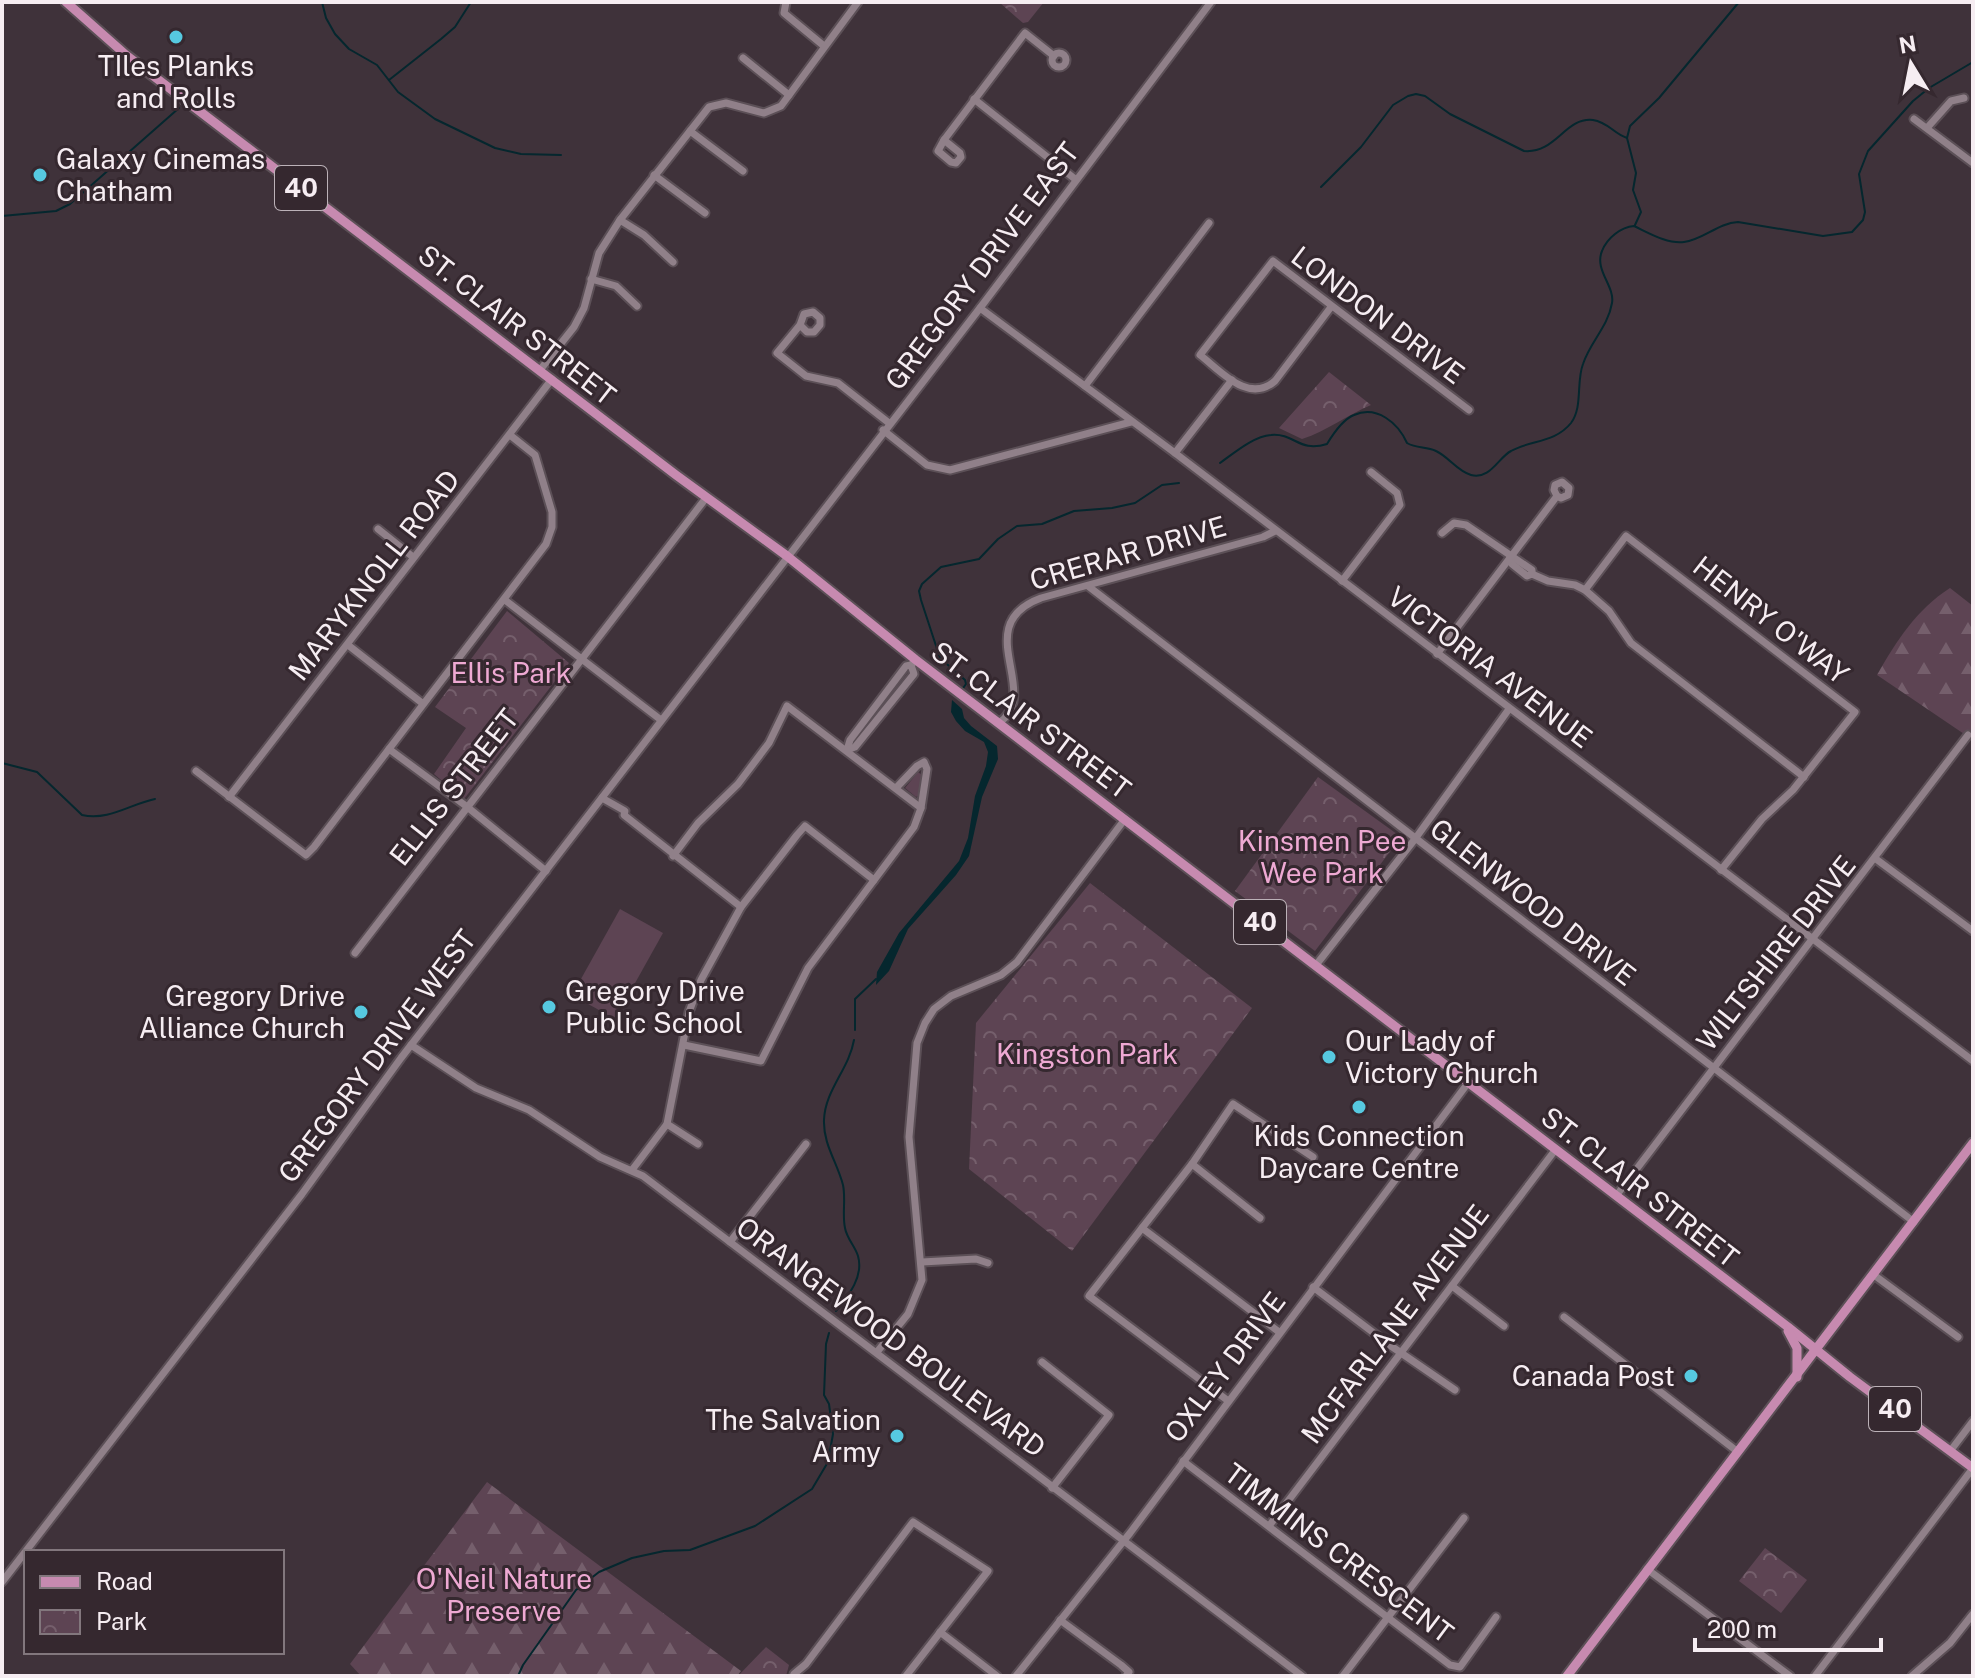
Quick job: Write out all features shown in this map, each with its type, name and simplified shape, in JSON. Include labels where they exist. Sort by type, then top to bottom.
[{"type":"main road","name":"ST. CLAIR STREET","points":[[66,2],[126,55],[706,498],[787,556],[914,666],[960,692],[1816,1351],[1973,1468]]},
{"type":"main road","points":[[1567,1676],[1973,1143]]},
{"type":"main road","points":[[1781,1322],[1794,1338],[1797,1348],[1797,1377]]},
{"type":"street","points":[[786,2],[784,13],[824,46]]},
{"type":"street","points":[[540,370],[574,327],[584,308],[599,253],[620,220],[709,107],[726,103],[764,113],[781,106],[858,2]]},
{"type":"street","name":"GREGORY DRIVE EAST","points":[[787,556],[980,308],[1211,2]]},
{"type":"street","points":[[944,140],[1025,33],[1054,56]]},
{"type":"street","points":[[743,58],[789,95]]},
{"type":"street","points":[[1927,128],[1951,101],[1964,98]]},
{"type":"street","points":[[974,99],[1075,179]]},
{"type":"street","points":[[1914,119],[1973,163]]},
{"type":"street","points":[[690,131],[743,171]]},
{"type":"street","points":[[654,175],[705,213]]},
{"type":"street","points":[[620,220],[644,235],[673,262]]},
{"type":"street","points":[[1085,386],[1209,223]]},
{"type":"street","name":"LONDON DRIVE","points":[[1232,380],[1200,355],[1273,261],[1469,410]]},
{"type":"street","points":[[591,279],[616,286],[637,306]]},
{"type":"street","points":[[1175,453],[1232,380],[1249,390],[1259,390],[1272,384],[1331,307]]},
{"type":"street","name":"VICTORIA AVENUE","points":[[980,308],[1973,1061]]},
{"type":"street","points":[[800,325],[777,353],[806,376],[838,383],[889,423]]},
{"type":"street","name":"MARYKNOLL ROAD","points":[[229,797],[552,379]]},
{"type":"street","points":[[883,430],[927,465],[950,470],[1131,422]]},
{"type":"street","points":[[196,771],[306,855],[546,544],[552,527],[552,512],[535,455],[510,435]]},
{"type":"street","points":[[1342,581],[1400,505],[1397,493],[1371,472]]},
{"type":"street","points":[[1437,654],[1557,496]]},
{"type":"street","name":"ELLIS STREET","points":[[355,953],[706,498]]},
{"type":"street","points":[[1442,533],[1448,526],[1461,523],[1510,557],[1517,558],[1542,580],[1575,585],[1585,590],[1609,611],[1631,643],[1804,777]]},
{"type":"street","points":[[378,529],[413,557]]},
{"type":"street","name":"CRERAR DRIVE","points":[[999,723],[1009,716],[1014,702],[1007,639],[1013,617],[1032,601],[1263,537],[1275,531]]},
{"type":"street","name":"HENRY O'WAY","points":[[1585,590],[1626,536],[1855,712],[1788,796],[1762,819],[1721,870]]},
{"type":"street","name":"GREGORY DRIVE WEST","points":[[27,1550],[787,556]]},
{"type":"street","name":"GLENWOOD DRIVE","points":[[1088,586],[1914,1222]]},
{"type":"street","points":[[505,600],[661,720]]},
{"type":"street","points":[[348,645],[422,703]]},
{"type":"street","points":[[847,750],[850,740],[896,678],[906,666],[914,666]]},
{"type":"street","points":[[673,856],[698,823],[738,784],[769,743],[787,706],[921,808]]},
{"type":"street","points":[[1316,965],[1415,839],[1509,709]]},
{"type":"street","name":"WILTSHIRE DRIVE","points":[[1616,1196],[1968,735]]},
{"type":"street","points":[[389,749],[546,871]]},
{"type":"street","points":[[684,1045],[761,1061],[808,968],[914,827],[921,808],[927,769],[924,762],[897,787]]},
{"type":"street","points":[[602,798],[625,811],[624,815],[673,856],[741,907]]},
{"type":"street","points":[[877,1352],[908,1314],[922,1280],[909,1117],[914,1059],[925,1023],[934,1009],[951,996],[1001,975],[1017,962],[1125,819]]},
{"type":"street","points":[[632,1170],[667,1124],[689,1012],[698,988],[741,907],[805,826],[874,880]]},
{"type":"street","points":[[1876,859],[1973,931]]},
{"type":"street","name":"ORANGEWOOD BOULEVARD","points":[[411,1045],[476,1088],[529,1110],[600,1157],[632,1170],[877,1352],[1302,1676]]},
{"type":"street","name":"OXLEY DRIVE","points":[[1016,1676],[1123,1541],[1468,1083]]},
{"type":"street","points":[[1227,1400],[1089,1296],[1192,1164],[1233,1104],[1313,1157]]},
{"type":"street","points":[[667,1124],[698,1144]]},
{"type":"street","points":[[730,1242],[806,1144]]},
{"type":"street","name":"MCFARLANE AVENUE","points":[[1269,1526],[1556,1149]]},
{"type":"street","points":[[1192,1164],[1260,1218]]},
{"type":"street","points":[[1142,1228],[1279,1332]]},
{"type":"street","points":[[922,1262],[976,1259],[988,1263]]},
{"type":"street","points":[[1874,1275],[1958,1337]]},
{"type":"street","points":[[1452,1286],[1504,1326]]},
{"type":"street","points":[[1313,1287],[1455,1390]]},
{"type":"street","points":[[1564,1317],[1738,1452]]},
{"type":"street","points":[[1042,1362],[1109,1415],[1052,1488]]},
{"type":"street","points":[[1951,1450],[1973,1421]]},
{"type":"street","name":"TIMMINS CRESCENT","points":[[1183,1461],[1450,1665],[1460,1667],[1496,1617]]},
{"type":"street","points":[[1815,1676],[1973,1468]]},
{"type":"street","points":[[1343,1676],[1464,1518]]},
{"type":"street","points":[[796,1676],[794,1674],[806,1664],[913,1522],[988,1571],[906,1676]]},
{"type":"street","name":"GREGORY DRIVE WEST","points":[[2,1582],[24,1554]]},
{"type":"street","points":[[1647,1569],[1790,1676]]},
{"type":"street","points":[[1912,1676],[1950,1643],[1973,1614]]},
{"type":"street","points":[[1060,1620],[1121,1665],[1129,1672],[1126,1676]]},
{"type":"street","points":[[940,1632],[997,1676]]},
{"type":"green space","points":[[999,2],[1044,2],[1028,22],[1023,23]]},
{"type":"green space","points":[[1329,372],[1371,405],[1302,439],[1279,428]]},
{"type":"green space","points":[[1950,588],[1973,606],[1973,740],[1877,675],[1908,627],[1927,606]]},
{"type":"green space","name":"Ellis Park","points":[[507,611],[569,663],[464,799],[434,774],[466,728],[435,707]]},
{"type":"green space","points":[[918,772],[922,775],[916,797],[905,788]]},
{"type":"green space","name":"Kinsmen Pee Wee Park","points":[[1318,777],[1401,837],[1315,951],[1235,891]]},
{"type":"green space","name":"Kingston Park","points":[[1090,883],[1252,1008],[1072,1251],[969,1169],[976,1023]]},
{"type":"green space","points":[[620,909],[663,933],[615,1019],[572,995]]},
{"type":"green space","name":"O'Neil Nature Preserve","points":[[487,1482],[741,1671],[737,1676],[361,1676],[350,1664]]},
{"type":"green space","points":[[1765,1548],[1807,1580],[1781,1613],[1739,1581]]},
{"type":"green space","points":[[766,1647],[789,1665],[786,1676],[738,1676]]},
{"type":"water","points":[[952,700],[962,709],[964,718],[971,726],[997,746],[998,759],[982,797],[969,856],[908,929],[889,971],[876,985],[877,972],[899,933],[959,861],[968,838],[975,796],[988,752],[984,742],[965,731],[956,721],[951,712]]},
{"type":"waterway","points":[[322,2],[335,34],[349,49],[377,65],[398,92],[435,119],[495,148],[521,154],[561,155]]},
{"type":"waterway","points":[[389,80],[455,27],[471,2]]},
{"type":"waterway","points":[[1635,225],[1641,212],[1633,190],[1636,173],[1627,138],[1630,126],[1659,98],[1739,2]]},
{"type":"waterway","points":[[1220,463],[1265,436],[1279,435],[1310,446],[1327,444],[1350,417],[1371,412],[1392,423],[1407,443],[1436,451],[1466,473],[1483,474],[1518,447],[1558,434],[1575,417],[1583,364],[1607,320],[1612,303],[1600,258],[1604,246],[1615,234],[1634,226],[1665,240],[1684,242],[1738,222],[1823,236],[1852,232],[1863,220],[1865,212],[1859,174],[1868,151],[1913,101],[1973,62]]},
{"type":"waterway","points":[[1321,187],[1361,147],[1393,105],[1416,94],[1425,96],[1450,114],[1524,151],[1544,147],[1583,121],[1598,121],[1627,138]]},
{"type":"waterway","points":[[2,216],[56,211],[70,204],[179,108]]},
{"type":"waterway","points":[[961,691],[965,680],[940,658],[921,600],[919,591],[922,584],[941,567],[979,559],[998,539],[1017,526],[1042,524],[1074,511],[1135,503],[1162,485],[1179,483]]},
{"type":"waterway","points":[[2,763],[37,772],[82,815],[101,816],[155,799]]},
{"type":"waterway","points":[[855,1030],[855,999],[876,979]]},
{"type":"waterway","points":[[836,1311],[854,1286],[859,1264],[857,1252],[845,1228],[843,1185],[828,1145],[824,1120],[828,1099],[854,1040]]},
{"type":"waterway","points":[[518,1676],[576,1590],[599,1572],[632,1558],[664,1551],[690,1550],[755,1526],[812,1489],[828,1462],[833,1434],[829,1404],[824,1395],[829,1333]]},
{"type":"place","name":"TIles Planks and Rolls","points":[[176,37]]},
{"type":"place","name":"Galaxy Cinemas Chatham","points":[[40,175]]},
{"type":"place","name":"Gregory Drive Public School","points":[[549,1007]]},
{"type":"place","name":"Gregory Drive Alliance Church","points":[[361,1012]]},
{"type":"place","name":"Our Lady of Victory Church","points":[[1329,1057]]},
{"type":"place","name":"Kids Connection Daycare Centre","points":[[1359,1107]]},
{"type":"place","name":"Canada Post","points":[[1691,1376]]},
{"type":"place","name":"The Salvation Army","points":[[897,1436]]}]
